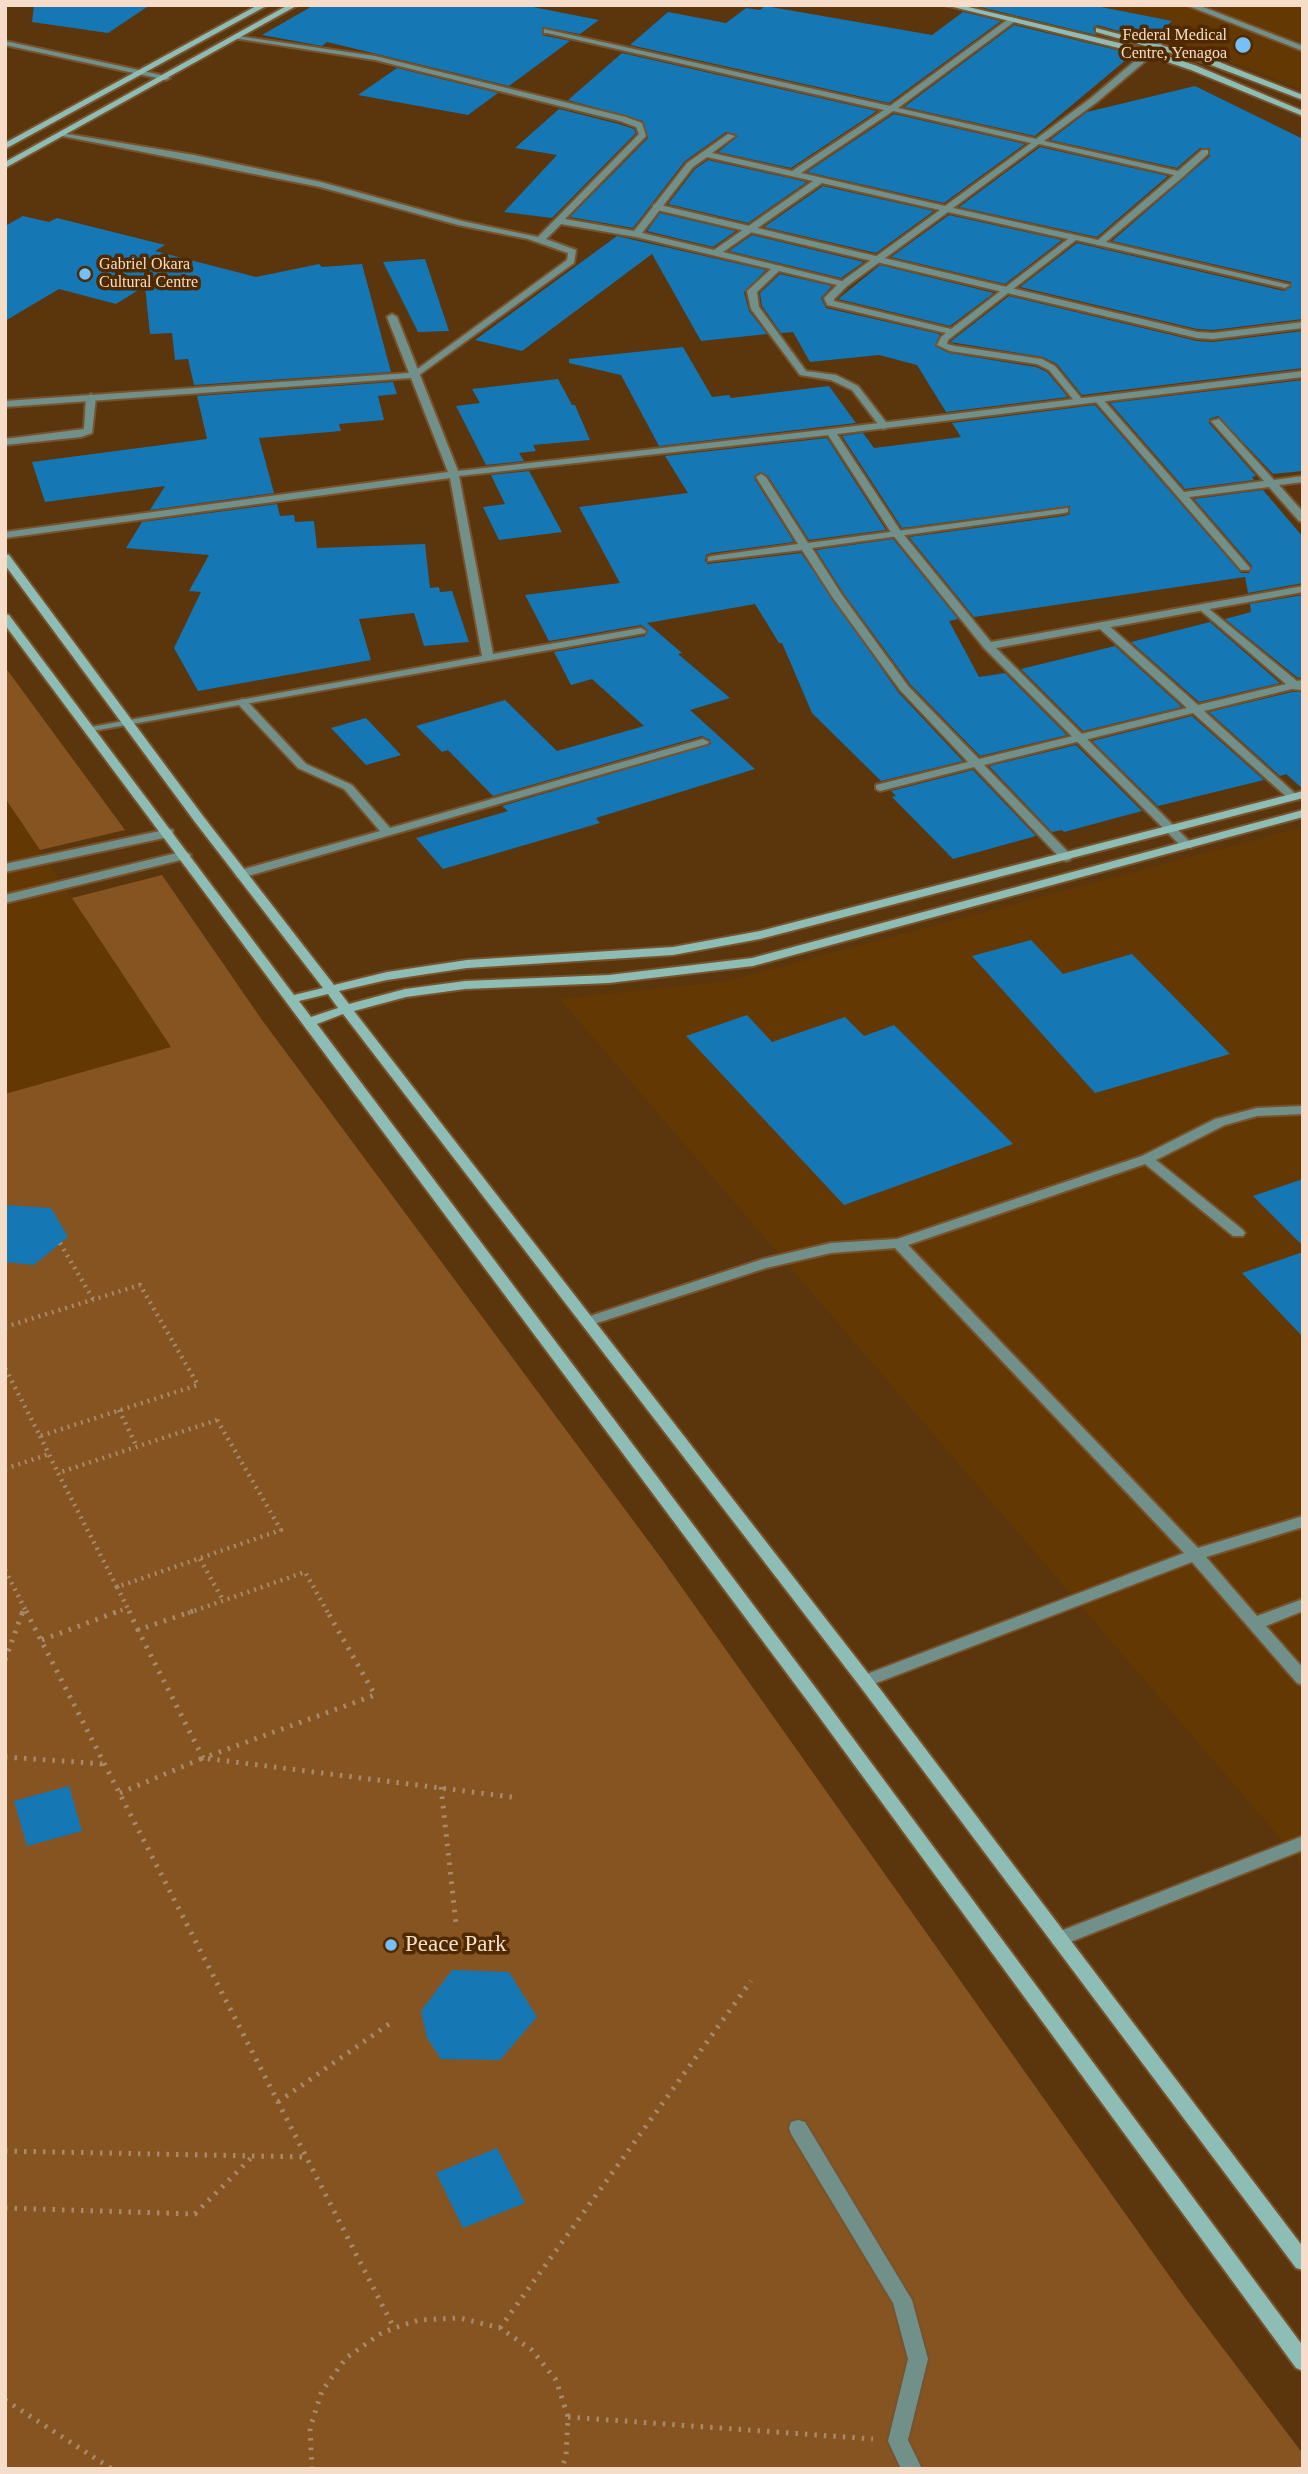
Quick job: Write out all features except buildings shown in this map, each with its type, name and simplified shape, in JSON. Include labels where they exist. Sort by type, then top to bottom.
[{"type":"main road","points":[[5,147],[264,5]]},
{"type":"main road","points":[[5,166],[294,5]]},
{"type":"main road","points":[[949,5],[1016,15]]},
{"type":"main road","points":[[991,5],[1016,15],[1150,53],[1303,114]]},
{"type":"main road","points":[[1087,27],[1206,60],[1303,98]]},
{"type":"main road","points":[[5,557],[241,874],[865,1681],[1303,2262]]},
{"type":"main road","points":[[5,617],[186,855],[815,1699],[1303,2362]]},
{"type":"main road","points":[[292,999],[387,976],[467,964],[673,951],[760,934],[1298,795]]},
{"type":"main road","points":[[310,1022],[405,993],[465,985],[609,979],[753,962],[1303,814]]},
{"type":"street","points":[[1190,5],[1303,49]]},
{"type":"street","points":[[794,174],[890,110],[1016,15]]},
{"type":"street","points":[[547,31],[1181,174]]},
{"type":"street","points":[[237,38],[375,58],[623,118],[639,125],[643,134],[540,240]]},
{"type":"street","points":[[5,43],[166,78]]},
{"type":"street","points":[[953,332],[830,303],[829,298],[844,284],[1036,142],[1159,45]]},
{"type":"street","points":[[5,404],[415,375],[571,261],[573,252],[540,240],[461,223],[321,185],[194,158],[61,135]]},
{"type":"street","points":[[636,234],[690,165],[731,136]]},
{"type":"street","points":[[1100,243],[1205,152]]},
{"type":"street","points":[[705,154],[1285,285]]},
{"type":"street","points":[[717,252],[820,180]]},
{"type":"street","points":[[656,208],[1197,335],[1213,337],[1303,325]]},
{"type":"street","points":[[559,221],[636,234],[844,284]]},
{"type":"street","points":[[1075,237],[944,339],[943,345],[1039,362],[1052,368],[1079,401]]},
{"type":"street","points":[[778,267],[751,291],[754,307],[803,373],[833,377],[855,388],[884,426]]},
{"type":"street","points":[[392,317],[454,474],[488,651],[487,659]]},
{"type":"street","points":[[5,535],[454,474],[884,426],[1303,374]]},
{"type":"street","points":[[5,442],[89,431],[90,397]]},
{"type":"street","points":[[1098,399],[1245,568]]},
{"type":"street","points":[[1216,421],[1303,519]]},
{"type":"street","points":[[831,432],[897,532],[988,646],[1173,828],[1187,845]]},
{"type":"street","points":[[761,477],[837,597],[904,688],[1066,857]]},
{"type":"street","points":[[1182,495],[1303,479]]},
{"type":"street","points":[[712,559],[1064,510]]},
{"type":"street","points":[[988,646],[1303,589]]},
{"type":"street","points":[[1203,607],[1300,687]]},
{"type":"street","points":[[1103,626],[1298,795]]},
{"type":"street","points":[[91,730],[640,631]]},
{"type":"street","points":[[880,787],[1300,687]]},
{"type":"street","points":[[243,702],[302,766],[348,787],[386,831]]},
{"type":"street","points":[[241,874],[703,742]]},
{"type":"street","points":[[5,868],[169,833]]},
{"type":"street","points":[[5,899],[186,855]]},
{"type":"street","points":[[589,1321],[764,1264],[831,1248],[898,1242],[1147,1159],[1220,1122],[1257,1112],[1303,1110]]},
{"type":"street","points":[[1147,1159],[1238,1233]]},
{"type":"street","points":[[898,1242],[1195,1555],[1303,1679]]},
{"type":"street","points":[[865,1681],[1195,1555],[1303,1521]]},
{"type":"street","points":[[1256,1623],[1303,1605]]},
{"type":"street","points":[[1059,1939],[1303,1843]]},
{"type":"street","points":[[798,2128],[902,2300],[918,2359],[898,2441],[912,2469]]},
{"type":"path","points":[[60,1243],[93,1299]]},
{"type":"path","points":[[5,1327],[140,1285],[198,1385],[40,1436]]},
{"type":"path","points":[[5,1368],[203,1758]]},
{"type":"path","points":[[119,1410],[138,1447]]},
{"type":"path","points":[[58,1473],[217,1420],[281,1530],[117,1587]]},
{"type":"path","points":[[5,1469],[49,1454]]},
{"type":"path","points":[[201,1559],[223,1600]]},
{"type":"path","points":[[5,1570],[394,2328]]},
{"type":"path","points":[[120,1793],[203,1758],[375,1695],[304,1572],[138,1630]]},
{"type":"path","points":[[5,1660],[24,1606]]},
{"type":"path","points":[[42,1640],[127,1608]]},
{"type":"path","points":[[5,1757],[105,1764]]},
{"type":"path","points":[[203,1758],[512,1797]]},
{"type":"path","points":[[441,1787],[456,1924]]},
{"type":"path","points":[[500,2328],[751,1981]]},
{"type":"path","points":[[278,2102],[389,2024]]},
{"type":"path","points":[[5,2151],[306,2157]]},
{"type":"path","points":[[5,2208],[195,2214],[254,2155]]},
{"type":"path","points":[[312,2469],[310,2428],[322,2390],[346,2358],[380,2333],[394,2328],[419,2320],[460,2318],[500,2328],[532,2350],[556,2380],[568,2417],[566,2457],[561,2469]]},
{"type":"path","points":[[5,2400],[112,2469]]},
{"type":"path","points":[[568,2417],[898,2441]]},
{"type":"shaded area","name":"Federal Medical Centre, Yenagoa","points":[[1027,5],[1303,5],[1303,90],[1157,36]]},
{"type":"shaded area","points":[[5,667],[125,830],[40,850],[5,798]]},
{"type":"shaded area","points":[[5,798],[171,1047],[5,1094]]},
{"type":"shaded area","points":[[1303,827],[1303,1865],[560,999],[727,981]]},
{"type":"shaded area","name":"Peace Park","points":[[162,875],[262,1020],[661,1558],[1185,2298],[1303,2454],[1303,2469],[5,2469],[5,1094],[171,1047],[72,898]]},
{"type":"place","name":"Federal Medical Centre, Yenagoa","points":[[1243,45]]},
{"type":"place","name":"Gabriel Okara Cultural Centre","points":[[85,274]]},
{"type":"place","name":"Peace Park","points":[[391,1945]]}]
